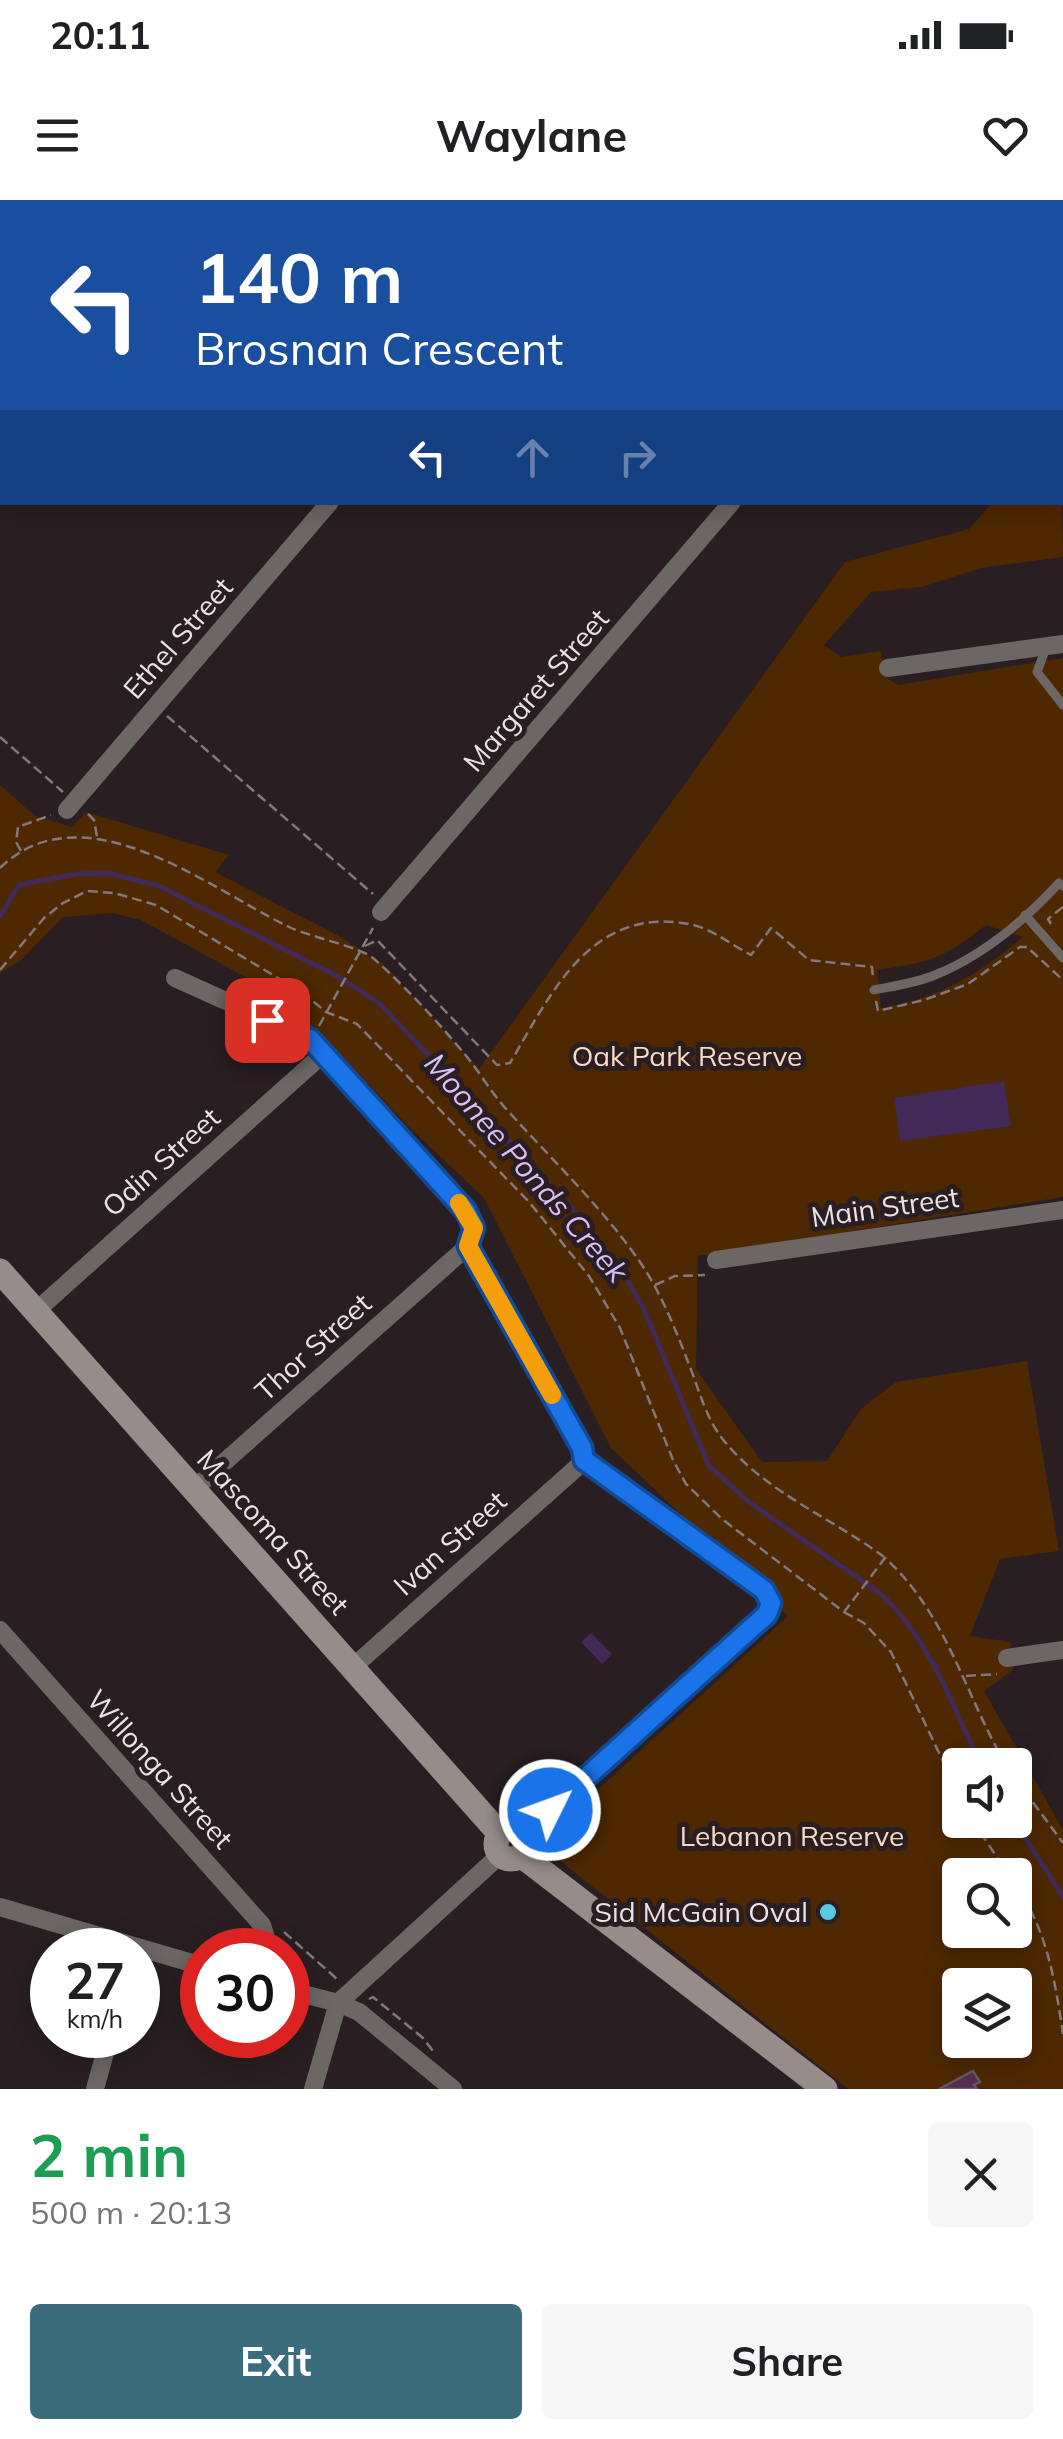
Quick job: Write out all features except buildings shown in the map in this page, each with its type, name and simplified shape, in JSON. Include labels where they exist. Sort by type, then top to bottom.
[{"type":"main road","name":"Mascoma Street","points":[[0,1271],[511,1844],[826,2089]]},
{"type":"street","name":"Ethel Street","points":[[71,806],[327,505]]},
{"type":"street","name":"Margaret Street","points":[[384,909],[729,505]]},
{"type":"street","points":[[888,668],[1055,645]]},
{"type":"street","points":[[175,978],[310,1039],[466,1211],[474,1228],[468,1246],[582,1448],[584,1460],[764,1590],[771,1603],[767,1614],[338,2003],[313,2089]]},
{"type":"street","name":"Odin Street","points":[[36,1311],[323,1054]]},
{"type":"street","name":"Main Street","points":[[714,1267],[1063,1210]]},
{"type":"street","name":"Thor Street","points":[[194,1489],[468,1246]]},
{"type":"street","name":"Ivan Street","points":[[353,1667],[584,1460]]},
{"type":"street","name":"Willonga Street","points":[[0,1630],[263,1928]]},
{"type":"street","points":[[1003,1666],[1063,1650]]},
{"type":"street","points":[[0,1907],[68,1928]]},
{"type":"street","points":[[310,1996],[338,2003],[371,2021],[453,2089]]},
{"type":"street","points":[[95,2089],[104,2058]]},
{"type":"lane","points":[[1055,645],[1038,672],[1063,706]]},
{"type":"lane","points":[[874,990],[932,976],[957,965],[1026,915],[1062,881]]},
{"type":"lane","points":[[1026,915],[1063,958]]},
{"type":"path","points":[[166,715],[384,909],[310,1039]]},
{"type":"path","points":[[0,737],[71,806],[94,820],[97,837]]},
{"type":"path","points":[[21,852],[16,842],[18,827],[71,806]]},
{"type":"path","points":[[0,868],[21,852],[62,838],[97,837],[159,858],[292,928],[372,957],[469,1059],[507,1110],[618,1233],[654,1286],[720,1437],[732,1451],[903,1574],[930,1609],[997,1748]]},
{"type":"path","points":[[365,946],[377,940],[497,1065],[510,1063],[554,989],[578,959],[613,933],[636,923],[691,924],[751,956],[771,928],[809,960],[872,967],[878,1012],[968,984],[1020,947],[1027,947],[1063,980]]},
{"type":"path","points":[[654,1286],[675,1276],[714,1267]]},
{"type":"path","points":[[850,1605],[885,1558]]},
{"type":"path","points":[[844,1612],[864,1624],[891,1652],[942,1759]]},
{"type":"path","points":[[964,1676],[1003,1666]]},
{"type":"path","points":[[1032,1801],[1061,1840]]},
{"type":"path","points":[[1032,1912],[1054,1977],[1063,2034]]},
{"type":"path","points":[[310,1956],[336,1980],[370,2000],[373,1996],[423,2038],[436,2057]]},
{"type":"path","points":[[1048,1978],[1054,1977]]},
{"type":"green space","points":[[990,505],[1062,505],[1063,557],[981,568],[922,587],[871,592],[824,645],[841,657],[881,651],[885,677],[898,685],[1063,658],[1063,1197],[698,1256],[696,1369],[762,1462],[827,1461],[861,1409],[896,1382],[1027,1361],[1059,1551],[1000,1559],[970,1636],[1010,1642],[1013,1670],[984,1691],[1016,1748],[942,1748],[942,1838],[1032,1838],[1032,1775],[1063,1830],[1063,2089],[848,2089],[545,1849],[547,1836],[788,1616],[611,1448],[484,1198],[338,1052],[305,1030],[297,1005],[141,920],[113,913],[63,917],[20,961],[0,973],[0,785],[35,816],[72,827],[86,812],[229,855],[215,872],[339,936],[383,964],[479,1069],[845,562],[969,529]],"holes":[[[986,925],[1023,937],[957,983],[922,998],[881,1008],[877,970],[936,957]]]},
{"type":"shaded area","points":[[1004,1081],[1011,1126],[900,1141],[894,1098]]},
{"type":"shaded area","points":[[591,1633],[612,1654],[602,1664],[581,1642]]},
{"type":"waterway","name":"Moonee Ponds Creek","points":[[0,916],[19,885],[77,874],[108,873],[159,886],[341,978],[381,1005],[564,1199],[620,1267],[644,1309],[709,1466],[749,1502],[881,1594],[898,1612],[927,1653],[973,1748]]},
{"type":"waterway","name":"Moonee Ponds Creek","points":[[1025,1838],[1063,1897]]},
{"type":"slow traffic","points":[[459,1203],[474,1228],[468,1246],[552,1395]]},
{"type":"place","name":"Sid McGain Oval","points":[[828,1912]]},
{"type":"route","points":[[267,1020],[310,1039],[466,1211],[474,1228],[468,1246],[582,1448],[584,1460],[764,1590],[771,1603],[767,1614],[550,1810]]},
{"type":"park label","name":"Oak Park Reserve","points":[[687,1056]]},
{"type":"park label","name":"Lebanon Reserve","points":[[792,1836]]}]
